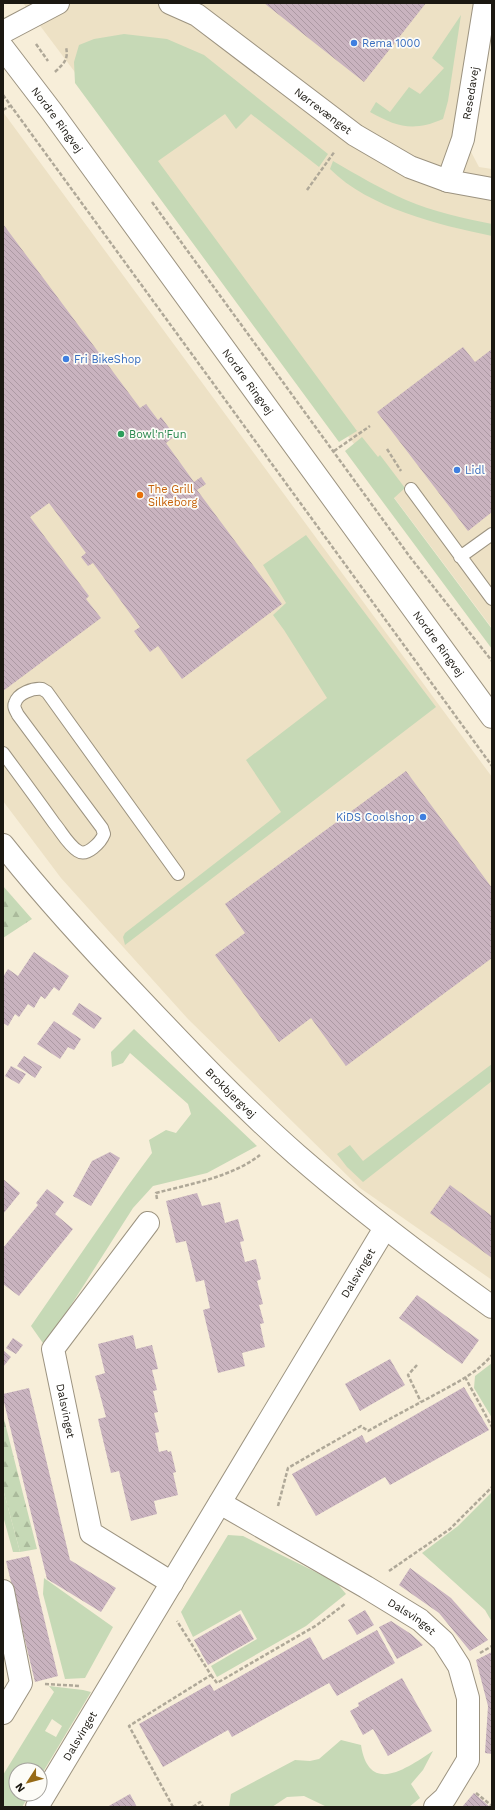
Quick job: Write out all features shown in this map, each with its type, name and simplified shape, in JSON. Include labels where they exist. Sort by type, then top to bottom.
[{"type":"street","points":[[3,32],[58,3]]},
{"type":"street","name":"Nørrevænget","points":[[170,3],[197,15],[349,130],[410,167],[448,181],[492,189]]},
{"type":"street","name":"Resedavej","points":[[448,181],[463,139],[485,3]]},
{"type":"street","name":"Nordre Ringvej","points":[[3,48],[52,112],[492,717]]},
{"type":"street","name":"Brokbjergvej","points":[[3,845],[21,868],[86,942],[200,1062],[280,1139],[386,1228],[492,1307]]},
{"type":"street","name":"Dalsvinget","points":[[148,1223],[53,1349],[91,1533],[167,1591]]},
{"type":"street","name":"Dalsvinget","points":[[37,1807],[386,1228]]},
{"type":"street","name":"Dalsvinget","points":[[220,1503],[366,1587],[420,1620],[443,1642],[459,1666],[468,1698],[468,1760],[444,1798],[435,1807]]},
{"type":"street","points":[[3,1591],[20,1683],[3,1713]]},
{"type":"lane","points":[[411,489],[492,599]]},
{"type":"lane","points":[[460,557],[492,534]]},
{"type":"lane","points":[[3,753],[77,851],[82,853],[98,844],[104,834],[102,828],[18,715],[15,708],[14,704],[17,700],[28,691],[42,689],[47,692],[178,874]]},
{"type":"path","points":[[22,22],[59,78]]},
{"type":"path","points":[[55,72],[66,62],[68,55],[66,47]]},
{"type":"path","points":[[3,95],[492,766]]},
{"type":"path","points":[[3,110],[10,106]]},
{"type":"path","points":[[307,190],[349,130]]},
{"type":"path","points":[[147,196],[410,557],[492,661]]},
{"type":"path","points":[[334,451],[370,426]]},
{"type":"path","points":[[387,449],[411,489]]},
{"type":"path","points":[[148,1223],[161,1222],[156,1193],[213,1178],[253,1160],[280,1139]]},
{"type":"path","points":[[271,1532],[288,1468],[361,1426],[368,1431],[421,1402],[484,1365],[492,1355]]},
{"type":"path","points":[[416,1365],[408,1375],[421,1402]]},
{"type":"path","points":[[465,1377],[492,1427]]},
{"type":"path","points":[[167,1591],[216,1683],[317,1625],[366,1587],[450,1529],[492,1487]]},
{"type":"path","points":[[172,1807],[129,1726],[211,1675]]},
{"type":"path","points":[[20,1683],[86,1686],[106,1692]]},
{"type":"path","points":[[192,1807],[200,1802],[203,1807]]},
{"type":"shaded area","points":[[23,3],[492,3],[470,150],[479,167],[492,169],[492,628]]},
{"type":"shaded area","points":[[3,112],[492,777],[492,1280],[360,1188],[188,1019],[61,878],[3,801]]},
{"type":"green space","points":[[461,15],[448,101],[443,119],[423,126],[405,126],[389,121],[370,112],[376,102],[390,112],[409,87],[420,94],[444,68],[432,58]]},
{"type":"green space","points":[[124,34],[167,39],[204,55],[328,154],[319,167],[251,114],[236,129],[225,114],[158,161],[357,431],[339,442],[75,83],[74,62],[79,45],[94,39]]},
{"type":"green space","points":[[333,161],[378,187],[427,208],[492,224],[492,236],[428,220],[384,204],[346,183],[330,169]]},
{"type":"green space","points":[[362,437],[378,457],[380,455],[405,488],[394,498],[492,629],[492,649],[345,451]]},
{"type":"green space","points":[[306,535],[436,707],[125,945],[123,937],[125,933],[281,812],[246,760],[327,698],[273,615],[286,603],[263,565]]},
{"type":"green space","points":[[3,886],[32,919],[3,938]]},
{"type":"green space","points":[[134,1029],[257,1146],[207,1173],[153,1186],[133,1208],[45,1346],[31,1326],[152,1153],[149,1140],[166,1130],[176,1133],[191,1114],[188,1104],[130,1053],[123,1063],[112,1067],[111,1052]]},
{"type":"green space","points":[[492,1064],[492,1081],[363,1182],[347,1167],[337,1154],[350,1145],[363,1161]]},
{"type":"green space","points":[[492,1363],[492,1418],[474,1388],[475,1376]]},
{"type":"green space","points":[[3,1415],[37,1549],[20,1552],[3,1489]]},
{"type":"green space","points":[[3,1489],[20,1552],[13,1552],[3,1516]]},
{"type":"green space","points":[[492,1492],[492,1622],[485,1610],[422,1553],[458,1526]]},
{"type":"green space","points":[[228,1535],[243,1536],[336,1582],[346,1594],[306,1626],[217,1677],[211,1666],[257,1639],[241,1610],[193,1637],[181,1612]]},
{"type":"green space","points":[[44,1578],[113,1627],[85,1678],[65,1679],[43,1594]]},
{"type":"green space","points":[[49,1686],[91,1692],[48,1764],[48,1762],[11,1762],[54,1692]],"holes":[[[52,1719],[62,1726],[56,1737],[45,1731]]]},
{"type":"green space","points":[[341,1740],[361,1745],[365,1761],[372,1770],[380,1774],[390,1774],[401,1770],[433,1751],[423,1770],[411,1784],[420,1798],[409,1807],[327,1807],[304,1796],[287,1797],[272,1807],[229,1807],[231,1794],[295,1760],[310,1761],[319,1759]]},
{"type":"green space","points":[[8,1767],[8,1802],[25,1802],[22,1807],[3,1807],[3,1775]]},
{"type":"building","name":"Rema 1000","points":[[264,3],[426,3],[364,82]]},
{"type":"building","points":[[3,224],[140,408],[146,404],[158,420],[161,417],[175,436],[166,443],[194,482],[201,477],[206,484],[197,490],[282,604],[182,679],[158,646],[150,652],[134,631],[140,627],[93,563],[88,566],[81,557],[86,553],[49,503],[30,517],[89,596],[86,599],[101,618],[3,691]]},
{"type":"building","name":"Lidl","points":[[463,347],[475,362],[492,349],[492,512],[468,531],[377,412]]},
{"type":"building","points":[[406,771],[492,888],[492,958],[346,1066],[311,1018],[279,1042],[215,955],[245,933],[225,904]]},
{"type":"building","points":[[34,952],[69,976],[59,991],[54,987],[45,999],[41,996],[34,1008],[28,1004],[19,1017],[15,1014],[8,1026],[3,1023],[3,977],[8,969],[18,976]]},
{"type":"building","points":[[79,1003],[102,1018],[94,1029],[72,1014]]},
{"type":"building","points":[[54,1021],[81,1039],[74,1050],[68,1047],[60,1059],[37,1044]]},
{"type":"building","points":[[24,1056],[42,1067],[35,1078],[17,1066]]},
{"type":"building","points":[[11,1066],[26,1074],[19,1084],[5,1076]]},
{"type":"building","points":[[110,1152],[120,1158],[91,1206],[73,1196],[92,1161]]},
{"type":"building","points":[[3,1179],[20,1193],[3,1214]]},
{"type":"building","points":[[450,1185],[492,1216],[492,1258],[430,1213]]},
{"type":"building","points":[[47,1189],[64,1202],[55,1214],[73,1229],[19,1296],[3,1284],[3,1248],[38,1205],[36,1203]]},
{"type":"building","points":[[197,1193],[202,1206],[220,1202],[225,1223],[238,1219],[244,1241],[240,1242],[245,1262],[256,1259],[261,1279],[257,1281],[263,1304],[259,1305],[264,1323],[260,1324],[265,1347],[242,1353],[245,1366],[218,1373],[203,1310],[210,1308],[204,1280],[196,1282],[186,1241],[176,1243],[166,1201]]},
{"type":"building","points":[[417,1295],[479,1340],[462,1364],[399,1318]]},
{"type":"building","points":[[133,1335],[136,1349],[152,1345],[158,1369],[152,1370],[157,1390],[153,1391],[158,1412],[154,1413],[159,1432],[155,1433],[159,1452],[167,1450],[168,1452],[171,1451],[176,1472],[173,1473],[178,1495],[154,1501],[157,1514],[131,1521],[119,1471],[111,1473],[98,1419],[106,1417],[95,1376],[105,1373],[98,1344]]},
{"type":"building","points":[[13,1338],[23,1345],[16,1354],[6,1348]]},
{"type":"building","points":[[3,1350],[11,1357],[3,1367]]},
{"type":"building","points":[[390,1359],[405,1385],[360,1411],[345,1384]]},
{"type":"building","points":[[464,1387],[489,1430],[390,1485],[385,1477],[316,1516],[292,1474],[362,1435],[366,1443]]},
{"type":"building","points":[[29,1388],[70,1560],[116,1588],[101,1612],[47,1579],[3,1398],[3,1394]]},
{"type":"building","points":[[29,1556],[58,1676],[35,1682],[6,1561]]},
{"type":"building","points":[[410,1568],[451,1598],[488,1640],[470,1651],[439,1613],[399,1585]]},
{"type":"building","points":[[365,1610],[374,1625],[357,1635],[348,1620]]},
{"type":"building","points":[[240,1614],[254,1639],[208,1665],[194,1640]]},
{"type":"building","points":[[391,1621],[411,1634],[423,1645],[397,1659],[379,1627]]},
{"type":"building","points":[[377,1630],[395,1663],[337,1696],[329,1683],[232,1737],[228,1730],[163,1767],[139,1724],[210,1684],[214,1691],[310,1637],[323,1660]]},
{"type":"building","points":[[492,1652],[492,1754],[485,1753],[488,1706],[476,1660]]},
{"type":"building","points":[[402,1678],[432,1731],[388,1756],[373,1729],[363,1735],[350,1711],[359,1706],[358,1703]]},
{"type":"building","points":[[474,1793],[490,1807],[462,1807]]},
{"type":"building","points":[[130,1794],[137,1807],[107,1807]]},
{"type":"place","name":"Rema 1000","points":[[354,43]]},
{"type":"place","name":"Fri BikeShop","points":[[66,359]]},
{"type":"place","name":"Bowl'n'Fun","points":[[121,434]]},
{"type":"place","name":"Lidl","points":[[457,470]]},
{"type":"place","name":"The Grill Silkeborg","points":[[140,495]]},
{"type":"place","name":"KiDS Coolshop","points":[[423,817]]}]
